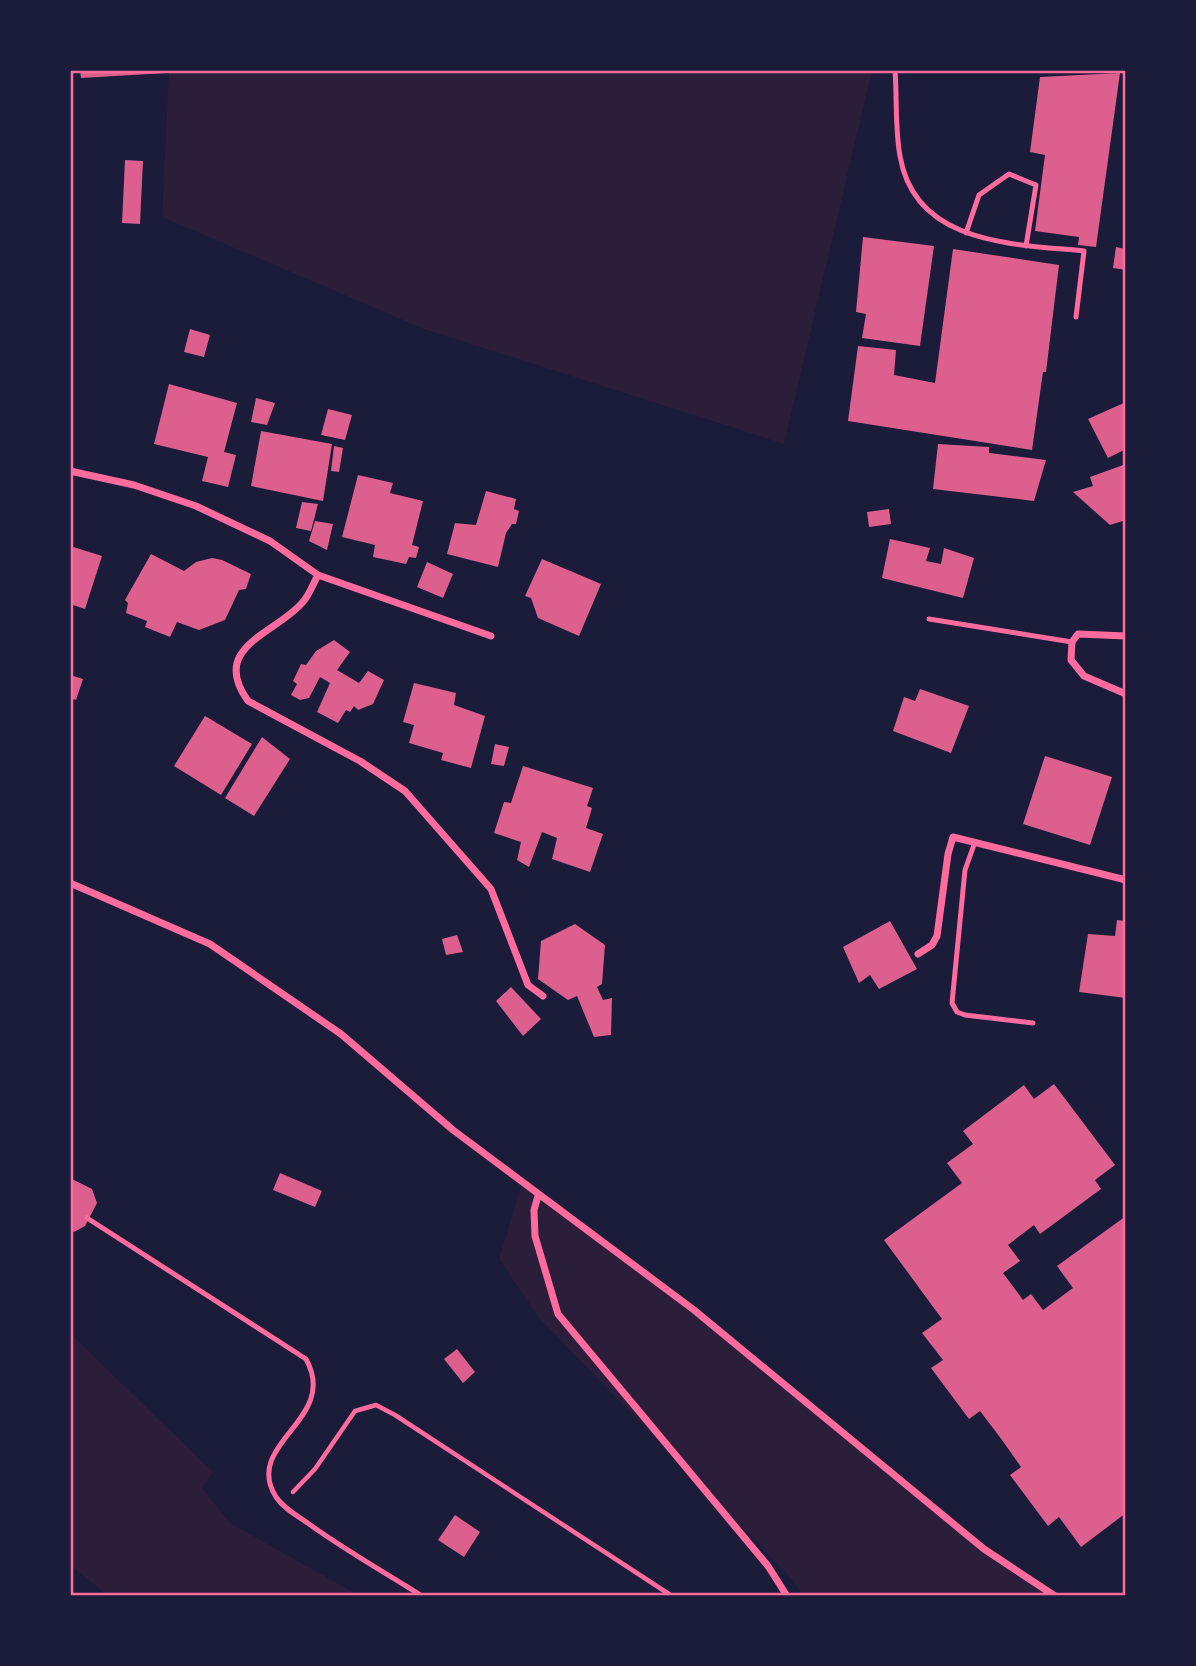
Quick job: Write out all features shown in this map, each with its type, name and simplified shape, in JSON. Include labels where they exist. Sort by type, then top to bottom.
[{"type":"street","points":[[70,471],[134,485],[196,506],[270,541],[318,575],[491,635]]},
{"type":"street","points":[[318,575],[303,603],[243,649],[236,675],[240,690],[248,701],[360,761],[405,791],[491,888],[528,985],[543,996]]},
{"type":"street","points":[[1126,635],[1078,634],[1072,642],[1071,660],[1084,676],[1126,694]]},
{"type":"street","points":[[918,954],[932,945],[937,936],[948,854],[953,837],[1126,880]]},
{"type":"street","points":[[70,883],[210,944],[341,1034],[453,1130],[694,1310],[984,1549],[1055,1596]]},
{"type":"street","points":[[538,1196],[534,1210],[535,1236],[558,1314],[768,1566],[787,1596]]},
{"type":"lane","points":[[895,70],[900,158],[918,202],[950,227],[990,242],[1084,251],[1076,317]]},
{"type":"lane","points":[[967,233],[979,195],[1009,174],[1036,185],[1026,246]]},
{"type":"lane","points":[[929,619],[1072,642]]},
{"type":"lane","points":[[975,842],[965,870],[952,976],[952,1003],[957,1012],[965,1015],[1033,1023]]},
{"type":"lane","points":[[87,1218],[306,1359],[314,1374],[314,1396],[278,1448],[269,1468],[275,1496],[285,1507],[343,1549],[422,1596]]},
{"type":"path","points":[[275,1496],[296,1490],[315,1469],[343,1424],[355,1411],[371,1405],[395,1415],[672,1596]]},
{"type":"shaded area","points":[[169,70],[872,70],[784,444],[424,329],[162,217]]},
{"type":"shaded area","points":[[523,1180],[811,1402],[911,1492],[1043,1592],[1052,1596],[803,1596],[792,1579],[539,1318],[499,1259]]},
{"type":"shaded area","points":[[70,1333],[213,1472],[202,1488],[230,1523],[360,1596],[108,1596],[70,1565]]},
{"type":"building","points":[[80,70],[166,70],[167,73],[81,78]]},
{"type":"building","points":[[1120,73],[1096,247],[1078,245],[1079,237],[1035,231],[1045,155],[1030,152],[1040,77]]},
{"type":"building","points":[[125,160],[143,161],[140,224],[122,223]]},
{"type":"building","points":[[863,237],[934,246],[920,346],[862,338],[866,314],[856,312]]},
{"type":"building","points":[[1116,247],[1126,249],[1126,270],[1113,268]]},
{"type":"building","points":[[953,249],[1059,265],[1046,372],[1043,372],[1032,450],[848,421],[858,346],[896,350],[894,375],[935,383]]},
{"type":"building","points":[[190,329],[210,335],[204,357],[184,352]]},
{"type":"building","points":[[169,384],[237,403],[224,452],[236,455],[228,487],[202,481],[208,457],[154,444]]},
{"type":"building","points":[[256,398],[275,403],[267,425],[251,422]]},
{"type":"building","points":[[1126,402],[1126,449],[1108,458],[1088,419]]},
{"type":"building","points":[[328,409],[352,415],[345,440],[321,435]]},
{"type":"building","points":[[261,431],[332,444],[323,501],[251,486]]},
{"type":"building","points":[[938,444],[989,447],[989,453],[1046,460],[1034,501],[933,489]]},
{"type":"building","points":[[334,446],[343,448],[339,472],[331,471]]},
{"type":"building","points":[[1126,464],[1126,520],[1110,525],[1073,492],[1093,486],[1090,477]]},
{"type":"building","points":[[358,475],[393,483],[390,493],[423,501],[412,545],[419,547],[416,558],[409,557],[406,564],[373,557],[375,545],[342,537]]},
{"type":"building","points":[[486,491],[516,499],[514,509],[519,511],[516,524],[512,524],[506,533],[498,567],[447,554],[455,523],[476,525]]},
{"type":"building","points":[[302,502],[318,504],[311,531],[296,528]]},
{"type":"building","points":[[889,509],[891,524],[869,527],[867,512]]},
{"type":"building","points":[[315,521],[333,524],[327,550],[309,541]]},
{"type":"building","points":[[890,539],[930,548],[926,561],[941,564],[944,548],[974,558],[963,598],[882,578]]},
{"type":"building","points":[[70,546],[102,556],[85,609],[70,604]]},
{"type":"building","points":[[151,554],[184,571],[196,562],[212,558],[251,574],[246,589],[239,590],[225,620],[199,630],[177,622],[170,637],[145,627],[147,621],[126,613],[128,603],[125,600]]},
{"type":"building","points":[[542,559],[601,584],[579,636],[538,618],[531,598],[525,596]]},
{"type":"building","points":[[427,562],[453,574],[443,598],[417,587]]},
{"type":"building","points":[[334,640],[350,652],[337,670],[359,683],[368,671],[384,680],[373,704],[358,710],[354,706],[350,712],[346,710],[338,723],[317,712],[330,683],[320,677],[309,698],[300,700],[291,695],[297,684],[293,681],[301,664],[306,665],[316,651]]},
{"type":"building","points":[[70,675],[83,679],[76,700],[70,698]]},
{"type":"building","points":[[414,683],[456,693],[454,705],[485,716],[471,768],[441,760],[443,753],[409,743],[414,725],[403,722]]},
{"type":"building","points":[[920,689],[969,706],[951,753],[893,731],[904,697],[915,701]]},
{"type":"building","points":[[205,716],[252,744],[221,795],[174,766]]},
{"type":"building","points":[[262,737],[290,759],[254,816],[225,798]]},
{"type":"building","points":[[495,744],[509,747],[504,766],[491,764]]},
{"type":"building","points":[[1045,756],[1112,777],[1090,845],[1023,824]]},
{"type":"building","points":[[523,766],[593,788],[587,806],[592,808],[586,828],[603,834],[590,872],[552,859],[557,838],[542,832],[529,867],[517,860],[521,842],[494,833],[504,802],[511,803]]},
{"type":"building","points":[[1117,920],[1126,921],[1126,998],[1079,992],[1088,934],[1115,936]]},
{"type":"building","points":[[890,921],[917,969],[879,989],[870,975],[859,983],[843,947]]},
{"type":"building","points":[[575,924],[605,945],[602,984],[597,987],[603,1000],[612,998],[611,1035],[594,1037],[577,996],[568,1000],[538,979],[541,941]]},
{"type":"building","points":[[457,935],[463,952],[446,955],[442,939]]},
{"type":"building","points":[[511,987],[541,1019],[523,1036],[496,1001]]},
{"type":"building","points":[[1054,1084],[1115,1165],[1095,1180],[1101,1189],[1040,1234],[1034,1225],[1008,1245],[1020,1261],[1003,1273],[1023,1300],[1031,1294],[1043,1310],[1073,1288],[1057,1266],[1126,1216],[1126,1513],[1081,1547],[1059,1517],[1048,1526],[1010,1475],[1021,1467],[1002,1440],[980,1411],[969,1419],[931,1368],[943,1360],[922,1333],[942,1319],[884,1240],[962,1183],[947,1163],[973,1144],[963,1131],[1024,1085],[1034,1099]]},
{"type":"building","points":[[280,1173],[322,1191],[315,1207],[273,1190]]},
{"type":"building","points":[[70,1178],[92,1189],[97,1203],[85,1226],[74,1232],[70,1230]]},
{"type":"building","points":[[457,1349],[475,1372],[463,1383],[444,1359]]},
{"type":"building","points":[[455,1515],[480,1532],[464,1557],[438,1540]]}]
